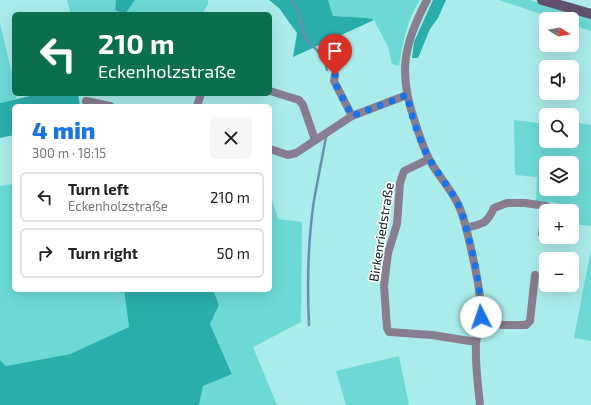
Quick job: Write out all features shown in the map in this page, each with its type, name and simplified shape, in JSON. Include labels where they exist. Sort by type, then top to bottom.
[{"type":"main road","points":[[542,0],[591,14]]},
{"type":"street","points":[[427,0],[418,17],[408,47],[404,74],[407,95],[417,129],[430,159],[457,202],[466,228],[476,272],[481,308],[481,321],[476,342],[480,405]]},
{"type":"street","points":[[335,75],[334,81],[352,116]]},
{"type":"street","points":[[272,92],[299,100],[303,105],[315,140]]},
{"type":"street","points":[[272,150],[288,155],[296,153],[352,116],[407,95]]},
{"type":"street","points":[[86,100],[102,104]]},
{"type":"street","name":"Birkenriedstraße","points":[[430,159],[404,171],[400,183],[397,224],[388,253],[384,286],[387,328],[389,332],[432,335],[476,342]]},
{"type":"street","points":[[466,228],[490,219],[494,208],[507,203],[539,205]]},
{"type":"street","points":[[481,321],[503,325],[526,325],[530,321],[535,275]]},
{"type":"shaded area","points":[[67,0],[116,0],[115,10],[122,12],[70,12]]},
{"type":"shaded area","points":[[116,0],[135,0],[126,12],[115,10]]},
{"type":"shaded area","points":[[135,0],[208,0],[208,4],[203,12],[126,12]]},
{"type":"shaded area","points":[[269,0],[328,0],[333,16],[368,18],[374,20],[293,57],[297,33],[279,8]]},
{"type":"shaded area","points":[[328,0],[420,0],[409,23],[399,66],[392,64],[388,47],[374,20],[368,18],[333,16]]},
{"type":"shaded area","points":[[433,0],[446,0],[438,18],[430,29],[418,58],[412,58],[414,42]]},
{"type":"shaded area","points":[[499,0],[530,0],[569,12],[539,12],[539,13]]},
{"type":"shaded area","points":[[579,15],[591,19],[591,31],[579,27]]},
{"type":"shaded area","points":[[0,23],[12,74],[12,96],[16,96],[16,99],[0,103]]},
{"type":"shaded area","points":[[30,96],[78,96],[80,104],[12,104],[12,135],[0,138],[0,103]]},
{"type":"shaded area","points":[[514,120],[539,123],[539,148],[579,148],[579,123],[591,125],[591,226],[579,225],[579,204],[557,204],[536,201],[537,177],[515,175]]},
{"type":"shaded area","points":[[12,184],[12,292],[124,292],[129,327],[70,354],[6,366],[0,360],[0,186]]},
{"type":"shaded area","points":[[272,200],[278,219],[302,222],[301,322],[253,347],[277,405],[199,405],[203,386],[232,373],[210,324],[219,305],[214,292],[272,292]]},
{"type":"shaded area","points":[[591,249],[591,341],[574,338]]},
{"type":"shaded area","points":[[124,292],[214,292],[219,305],[210,324],[232,374],[203,386],[199,405],[0,405],[0,360],[6,366],[70,354],[129,327]]},
{"type":"shaded area","points":[[399,356],[409,405],[346,405],[336,371]]},
{"type":"waterway","points":[[291,0],[295,4],[299,13],[306,38],[323,58],[327,70]]},
{"type":"waterway","points":[[309,325],[308,278],[310,231],[314,200],[326,137]]},
{"type":"route","points":[[335,75],[334,81],[352,116],[407,95],[417,129],[430,159],[461,210],[476,272],[481,317]]}]
